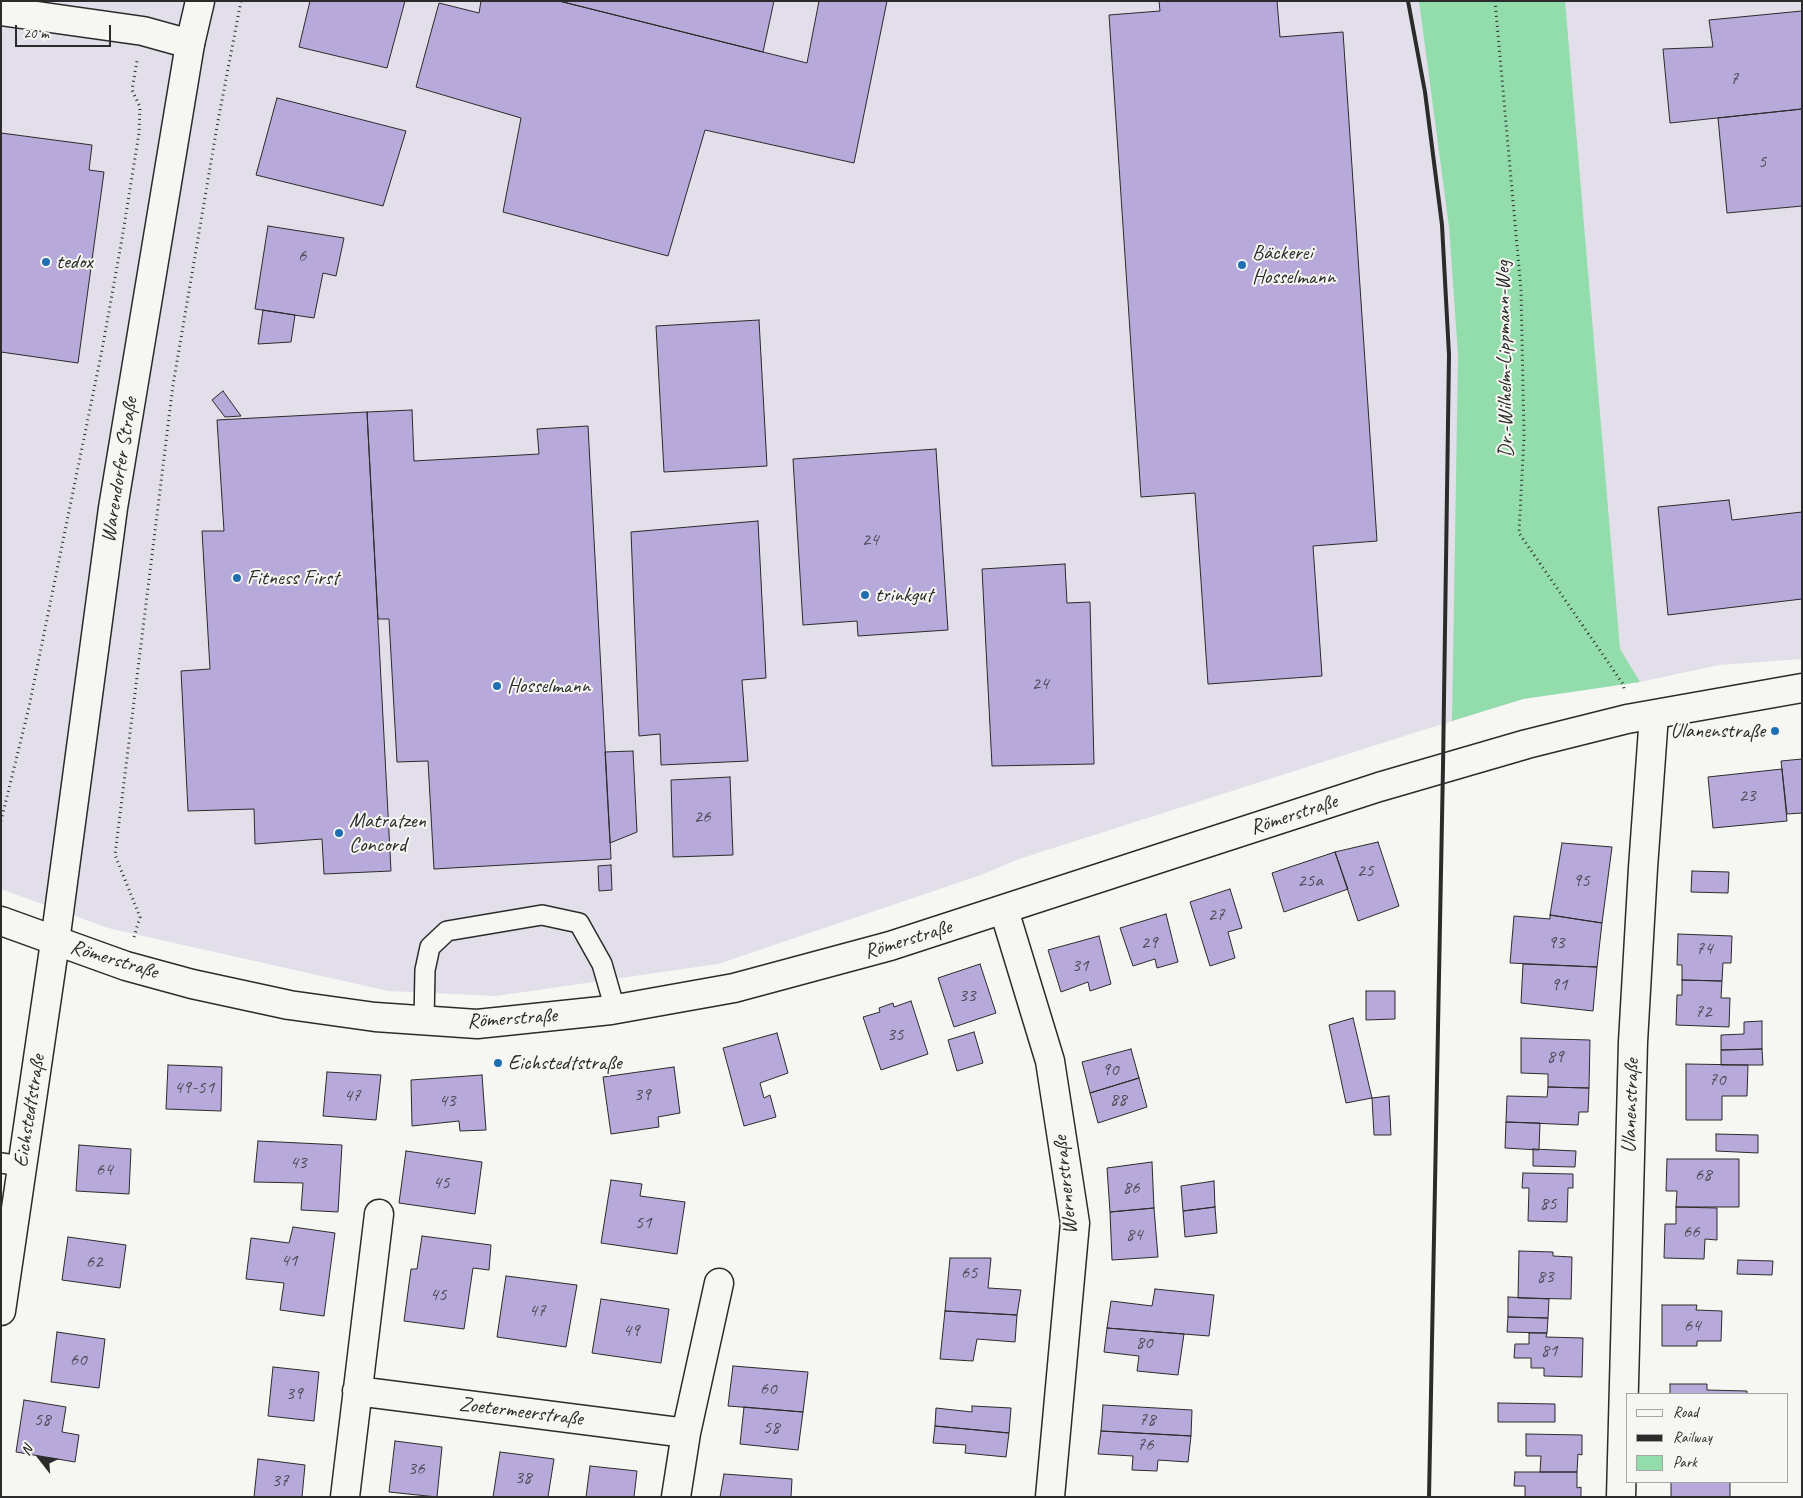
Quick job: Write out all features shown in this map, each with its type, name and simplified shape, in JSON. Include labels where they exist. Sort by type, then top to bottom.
[{"type":"street","name":"Warendorfer Straße","points":[[55,942],[114,508],[190,44],[200,1]]},
{"type":"street","points":[[1,10],[143,31],[190,44]]},
{"type":"street","name":"Römerstraße","points":[[1,921],[126,966],[192,984],[289,1005],[376,1018],[486,1024],[615,1009],[734,988],[890,946],[1443,767],[1627,719],[1802,688]]},
{"type":"street","name":"Ulanenstraße","points":[[1621,1497],[1633,1042],[1654,715]]},
{"type":"street","name":"Wernerstraße","points":[[1004,910],[1050,1061],[1075,1223],[1050,1497]]},
{"type":"street","name":"Eichstedtstraße","points":[[1,1311],[11,1164],[55,942]]},
{"type":"street","points":[[345,1497],[379,1214]]},
{"type":"street","points":[[676,1497],[686,1433],[719,1283]]},
{"type":"street","name":"Zoetermeerstraße","points":[[357,1391],[686,1433]]},
{"type":"lane","points":[[424,1021],[425,970],[430,947],[447,931],[542,915],[579,923],[602,964],[615,1009]]},
{"type":"path","points":[[126,966],[140,917],[115,855],[116,846],[173,385],[218,121],[241,1]]},
{"type":"path","name":"Dr.-Wilhelm-Lippmann-Weg","points":[[1494,1],[1521,290],[1524,437],[1519,533],[1623,684]]},
{"type":"path","points":[[1,821],[29,707],[102,350],[122,239],[139,133],[140,107],[132,90],[143,31]]},
{"type":"shaded area","points":[[1,1],[1802,1],[1802,659],[1719,665],[1640,682],[1523,699],[1019,859],[981,875],[718,964],[496,996],[388,991],[108,928],[1,889]]},
{"type":"green space","points":[[1419,1],[1565,1],[1620,649],[1640,682],[1523,699],[1452,721],[1458,355],[1449,227]]},
{"type":"building","points":[[310,1],[405,1],[387,68],[299,47]]},
{"type":"building","points":[[481,1],[559,1],[807,63],[819,1],[887,1],[854,163],[705,130],[668,256],[503,212],[521,118],[416,87],[439,3],[479,13]]},
{"type":"building","points":[[559,1],[774,1],[763,52]]},
{"type":"building","name":"Bäckerei Hosselmann","points":[[1159,1],[1277,1],[1280,37],[1343,32],[1377,541],[1313,546],[1322,676],[1208,684],[1195,493],[1141,497],[1109,15],[1160,11]]},
{"type":"building","points":[[1802,11],[1802,109],[1670,123],[1663,49],[1713,47],[1709,20]]},
{"type":"building","points":[[277,98],[406,131],[383,206],[256,175]]},
{"type":"building","points":[[1802,109],[1802,206],[1727,213],[1718,118]]},
{"type":"building","name":"tedox","points":[[1,133],[92,145],[89,170],[104,172],[78,363],[1,352]]},
{"type":"building","points":[[268,226],[344,238],[336,276],[323,273],[314,318],[255,309]]},
{"type":"building","points":[[263,310],[295,315],[291,342],[258,344]]},
{"type":"building","points":[[759,320],[767,466],[664,472],[656,326]]},
{"type":"building","points":[[223,391],[241,416],[225,417],[212,400]]},
{"type":"building","name":"Hosselmann","points":[[412,410],[414,461],[539,454],[537,429],[588,426],[611,859],[434,869],[428,761],[397,762],[389,619],[378,619],[367,412]]},
{"type":"building","points":[[367,412],[391,871],[324,874],[322,839],[255,844],[254,809],[188,811],[181,671],[210,669],[202,531],[224,531],[217,420]]},
{"type":"building","points":[[936,449],[948,630],[858,636],[857,621],[803,625],[793,459]]},
{"type":"building","points":[[1729,500],[1732,520],[1802,512],[1802,599],[1668,615],[1658,507]]},
{"type":"building","points":[[758,521],[766,678],[742,680],[748,761],[661,765],[660,734],[639,736],[631,532]]},
{"type":"building","points":[[1065,564],[1067,603],[1090,602],[1094,764],[992,766],[982,569]]},
{"type":"building","points":[[633,751],[637,832],[610,843],[605,752]]},
{"type":"building","points":[[1802,759],[1802,813],[1787,814],[1781,761]]},
{"type":"building","points":[[1782,769],[1787,821],[1713,828],[1708,777]]},
{"type":"building","points":[[730,777],[733,855],[673,857],[671,780]]},
{"type":"building","points":[[1378,842],[1399,906],[1358,921],[1335,852]]},
{"type":"building","points":[[1562,843],[1612,847],[1602,923],[1550,915]]},
{"type":"building","points":[[1335,852],[1348,889],[1284,912],[1272,873]]},
{"type":"building","points":[[611,865],[612,890],[599,891],[598,866]]},
{"type":"building","points":[[1692,871],[1729,872],[1728,893],[1691,892]]},
{"type":"building","points":[[1230,889],[1242,928],[1228,932],[1235,958],[1210,966],[1190,902]]},
{"type":"building","points":[[1166,914],[1178,962],[1157,968],[1155,959],[1133,966],[1120,928]]},
{"type":"building","points":[[1550,915],[1602,923],[1597,967],[1510,963],[1514,916],[1550,919]]},
{"type":"building","points":[[1678,934],[1732,936],[1731,963],[1723,963],[1722,981],[1682,980],[1682,965],[1677,965]]},
{"type":"building","points":[[1099,936],[1111,984],[1090,991],[1088,982],[1061,992],[1048,950]]},
{"type":"building","points":[[980,964],[996,1013],[954,1027],[938,978]]},
{"type":"building","points":[[1523,964],[1597,967],[1593,1011],[1521,1003]]},
{"type":"building","points":[[1682,980],[1722,981],[1721,998],[1730,998],[1729,1027],[1676,1025],[1677,995],[1682,995]]},
{"type":"building","points":[[1366,991],[1395,991],[1395,1019],[1366,1020]]},
{"type":"building","points":[[911,1001],[928,1054],[881,1070],[863,1017],[880,1012],[879,1008],[893,1003],[894,1007]]},
{"type":"building","points":[[1353,1018],[1372,1098],[1346,1103],[1329,1025]]},
{"type":"building","points":[[1762,1021],[1762,1049],[1721,1050],[1721,1035],[1744,1034],[1744,1022]]},
{"type":"building","points":[[974,1032],[983,1063],[957,1071],[948,1040]]},
{"type":"building","points":[[777,1033],[788,1073],[760,1083],[764,1098],[770,1095],[776,1117],[744,1126],[723,1048]]},
{"type":"building","points":[[1521,1038],[1590,1040],[1589,1088],[1548,1087],[1548,1074],[1521,1073]]},
{"type":"building","points":[[1131,1049],[1139,1078],[1090,1093],[1082,1062]]},
{"type":"building","points":[[1762,1049],[1763,1065],[1721,1065],[1721,1050]]},
{"type":"building","points":[[1686,1064],[1748,1065],[1747,1096],[1722,1096],[1722,1120],[1686,1120]]},
{"type":"building","points":[[168,1065],[222,1067],[221,1111],[166,1109]]},
{"type":"building","points":[[674,1067],[680,1113],[658,1117],[659,1127],[611,1134],[603,1077]]},
{"type":"building","points":[[327,1072],[381,1075],[376,1120],[323,1116]]},
{"type":"building","points":[[482,1075],[486,1130],[460,1131],[459,1121],[412,1126],[411,1080]]},
{"type":"building","points":[[1139,1078],[1147,1107],[1098,1123],[1090,1093]]},
{"type":"building","points":[[1548,1087],[1589,1088],[1588,1112],[1579,1112],[1578,1125],[1506,1122],[1507,1096],[1547,1097]]},
{"type":"building","points":[[1389,1096],[1391,1135],[1374,1135],[1372,1098]]},
{"type":"building","points":[[1506,1122],[1540,1123],[1539,1150],[1505,1148]]},
{"type":"building","points":[[1716,1134],[1758,1135],[1758,1153],[1716,1151]]},
{"type":"building","points":[[258,1141],[342,1145],[338,1212],[301,1210],[303,1183],[254,1182]]},
{"type":"building","points":[[79,1145],[131,1149],[129,1194],[76,1191]]},
{"type":"building","points":[[1533,1149],[1576,1151],[1575,1167],[1533,1166]]},
{"type":"building","points":[[406,1151],[482,1162],[475,1214],[399,1203]]},
{"type":"building","points":[[1667,1159],[1739,1159],[1739,1207],[1676,1207],[1677,1191],[1666,1191]]},
{"type":"building","points":[[1152,1162],[1154,1208],[1110,1212],[1107,1168]]},
{"type":"building","points":[[1523,1173],[1573,1174],[1573,1188],[1568,1188],[1567,1222],[1528,1221],[1529,1188],[1522,1188]]},
{"type":"building","points":[[611,1180],[642,1184],[640,1196],[685,1202],[677,1254],[601,1243]]},
{"type":"building","points":[[1214,1181],[1215,1207],[1183,1211],[1181,1186]]},
{"type":"building","points":[[1215,1207],[1217,1233],[1185,1237],[1183,1211]]},
{"type":"building","points":[[1676,1207],[1717,1208],[1717,1240],[1705,1239],[1704,1259],[1664,1258],[1665,1224],[1676,1224]]},
{"type":"building","points":[[1154,1208],[1158,1257],[1112,1260],[1110,1212]]},
{"type":"building","points":[[293,1227],[335,1233],[324,1316],[280,1310],[284,1283],[246,1279],[251,1238],[289,1243]]},
{"type":"building","points":[[422,1236],[491,1245],[489,1270],[473,1268],[464,1329],[404,1321],[411,1269],[417,1269]]},
{"type":"building","points":[[68,1237],[126,1245],[120,1288],[62,1280]]},
{"type":"building","points":[[1519,1251],[1553,1252],[1553,1256],[1572,1257],[1571,1299],[1518,1298]]},
{"type":"building","points":[[950,1258],[991,1258],[988,1288],[1021,1290],[1017,1315],[945,1311]]},
{"type":"building","points":[[1738,1260],[1773,1261],[1772,1275],[1737,1274]]},
{"type":"building","points":[[506,1276],[577,1285],[566,1347],[497,1337]]},
{"type":"building","points":[[1155,1289],[1214,1295],[1209,1336],[1107,1328],[1111,1301],[1152,1306]]},
{"type":"building","points":[[1508,1297],[1549,1299],[1548,1318],[1508,1317]]},
{"type":"building","points":[[601,1299],[669,1309],[661,1363],[592,1353]]},
{"type":"building","points":[[1662,1305],[1697,1305],[1696,1310],[1722,1311],[1721,1341],[1697,1341],[1697,1346],[1662,1346]]},
{"type":"building","points":[[945,1311],[1017,1315],[1015,1342],[977,1339],[973,1361],[940,1359]]},
{"type":"building","points":[[1508,1317],[1548,1318],[1547,1333],[1507,1332]]},
{"type":"building","points":[[1107,1328],[1184,1334],[1178,1375],[1137,1371],[1139,1356],[1104,1352]]},
{"type":"building","points":[[57,1332],[105,1339],[99,1388],[51,1382]]},
{"type":"building","points":[[1529,1333],[1547,1333],[1546,1337],[1583,1338],[1582,1377],[1544,1376],[1544,1368],[1531,1368],[1531,1358],[1514,1358],[1515,1344],[1529,1344]]},
{"type":"building","points":[[733,1366],[808,1372],[803,1412],[728,1406]]},
{"type":"building","points":[[273,1367],[319,1372],[314,1421],[268,1416]]},
{"type":"building","points":[[1670,1384],[1707,1384],[1707,1390],[1747,1391],[1747,1393],[1670,1393]]},
{"type":"building","points":[[24,1400],[66,1407],[62,1432],[79,1435],[75,1462],[16,1452]]},
{"type":"building","points":[[1498,1403],[1555,1404],[1555,1422],[1498,1422]]},
{"type":"building","points":[[1103,1405],[1192,1410],[1191,1436],[1101,1431]]},
{"type":"building","points":[[972,1406],[1011,1408],[1009,1433],[935,1426],[936,1408],[972,1412]]},
{"type":"building","points":[[744,1407],[803,1412],[798,1450],[740,1444]]},
{"type":"building","points":[[935,1426],[1009,1433],[1006,1457],[965,1453],[966,1445],[933,1443]]},
{"type":"building","points":[[1101,1431],[1191,1436],[1188,1462],[1158,1460],[1157,1471],[1132,1470],[1133,1456],[1098,1454]]},
{"type":"building","points":[[1526,1434],[1582,1435],[1582,1455],[1578,1454],[1577,1472],[1540,1472],[1541,1456],[1526,1456]]},
{"type":"building","points":[[395,1441],[442,1447],[437,1497],[389,1492]]},
{"type":"building","points":[[500,1452],[554,1459],[548,1497],[493,1497]]},
{"type":"building","points":[[258,1459],[305,1465],[302,1497],[254,1497]]},
{"type":"building","points":[[590,1466],[637,1471],[634,1497],[586,1497]]},
{"type":"building","points":[[1515,1472],[1577,1472],[1577,1488],[1581,1487],[1581,1497],[1525,1497],[1525,1486],[1514,1486]]},
{"type":"building","points":[[724,1474],[792,1479],[791,1497],[720,1497]]},
{"type":"building","points":[[1671,1483],[1730,1483],[1730,1497],[1671,1497]]},
{"type":"railway","points":[[1408,1],[1425,92],[1442,225],[1449,355],[1429,1497]]},
{"type":"place","name":"tedox","points":[[46,262]]},
{"type":"place","name":"Bäckerei Hosselmann","points":[[1242,265]]},
{"type":"place","name":"Fitness First","points":[[237,578]]},
{"type":"place","name":"trinkgut","points":[[865,595]]},
{"type":"place","name":"Hosselmann","points":[[497,686]]},
{"type":"place","name":"Ulanenstraße","points":[[1775,731]]},
{"type":"place","name":"Matratzen Concord","points":[[339,833]]},
{"type":"place","name":"Eichstedtstraße","points":[[498,1063]]}]
